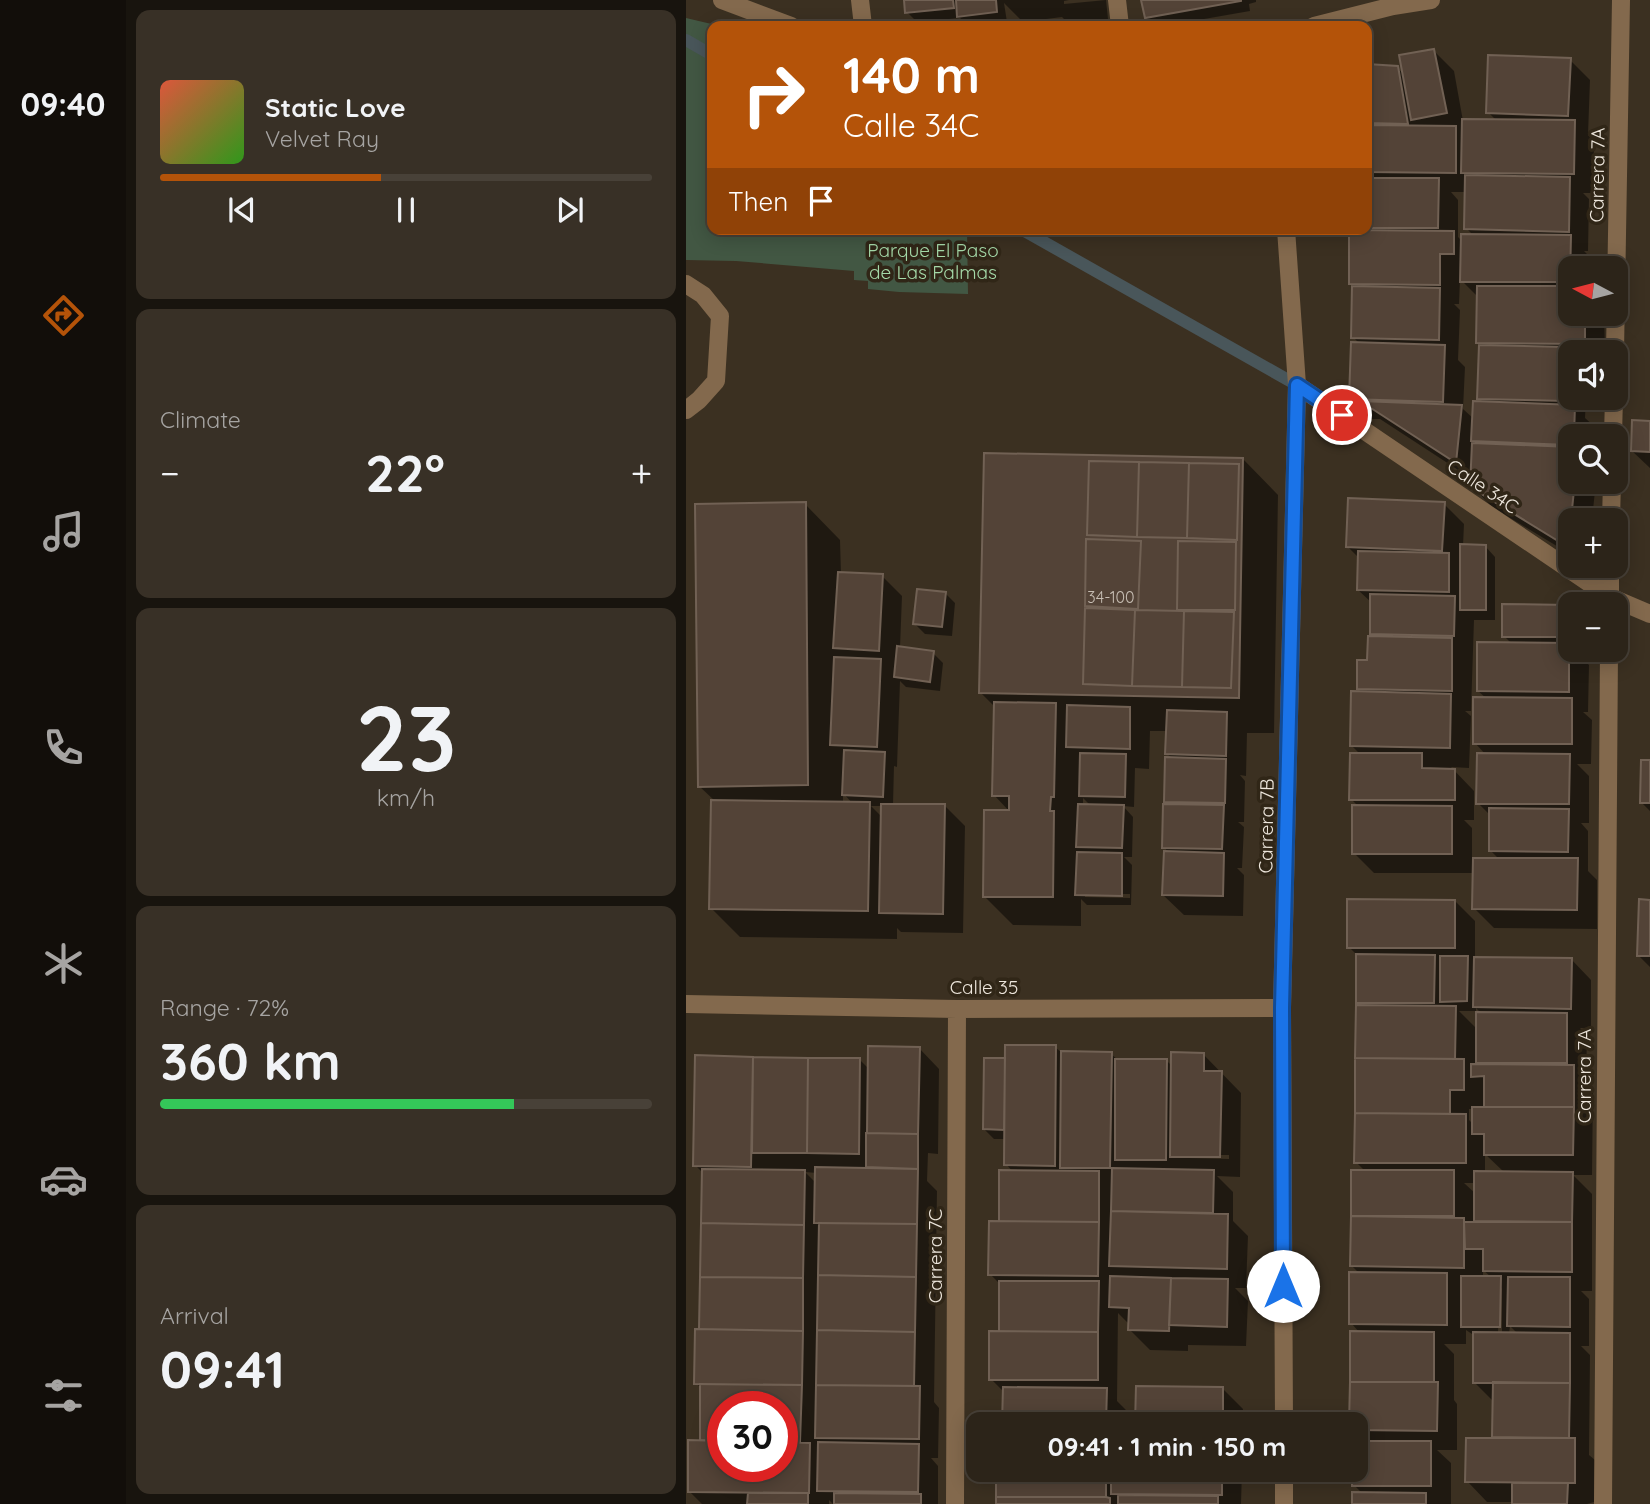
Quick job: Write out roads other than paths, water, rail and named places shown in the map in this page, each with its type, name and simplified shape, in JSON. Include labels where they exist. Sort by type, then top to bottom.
[{"type":"street","points":[[722,0],[778,21]]},
{"type":"street","points":[[860,0],[862,21]]},
{"type":"street","points":[[1117,0],[1119,21]]},
{"type":"street","points":[[1331,21],[1393,3],[1431,0]]},
{"type":"street","name":"Carrera 7A","points":[[1615,340],[1621,0]]},
{"type":"street","name":"Carrera 7B","points":[[1284,1412],[1282,1008],[1297,385],[1286,235]]},
{"type":"street","points":[[686,284],[703,295],[720,316],[716,381],[686,410]]},
{"type":"street","name":"Calle 34C","points":[[1297,385],[1597,592]]},
{"type":"street","name":"Calle 34C","points":[[1628,607],[1650,614]]},
{"type":"street","name":"Carrera 7A","points":[[1603,1504],[1609,662]]},
{"type":"street","name":"Calle 35","points":[[686,1004],[957,1009],[1282,1008]]},
{"type":"street","name":"Carrera 7C","points":[[955,1504],[957,1009]]},
{"type":"street","points":[[1284,1482],[1284,1504]]},
{"type":"waterway","points":[[686,40],[707,52]]},
{"type":"waterway","points":[[1032,235],[1297,385]]},
{"type":"park label","name":"Parque El Paso de Las Palmas","points":[[933,261]]}]
